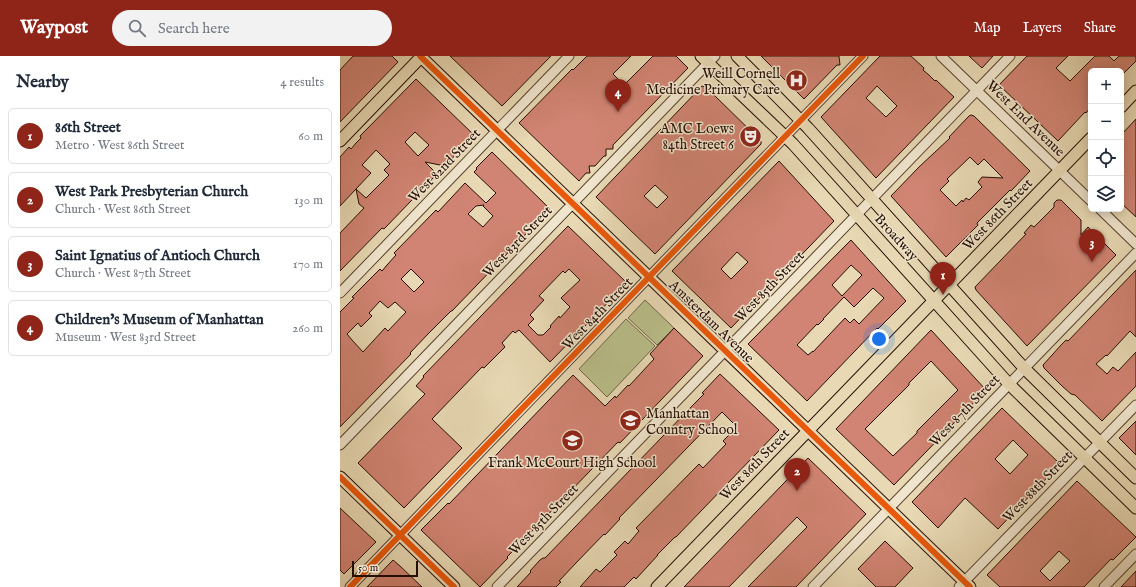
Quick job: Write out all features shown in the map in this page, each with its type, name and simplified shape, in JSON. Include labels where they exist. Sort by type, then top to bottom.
[{"type":"main road","name":"Amsterdam Avenue","points":[[421,56],[808,430],[964,585]]},
{"type":"main road","points":[[340,141],[421,56]]},
{"type":"main road","name":"Broadway","points":[[737,56],[800,120],[1024,368],[1136,478]]},
{"type":"main road","name":"Broadway","points":[[708,58],[784,136],[857,215],[1009,384],[1136,508]]},
{"type":"main road","points":[[1123,104],[1136,91]]},
{"type":"main road","name":"West 86th Street","points":[[656,587],[1089,140]]},
{"type":"main road","points":[[340,477],[454,587]]},
{"type":"street","name":"West 82nd Street","points":[[340,293],[569,56]]},
{"type":"street","name":"West 84th Street","points":[[350,587],[784,136],[863,56]]},
{"type":"street","name":"West End Avenue","points":[[941,56],[1088,198]]},
{"type":"street","name":"West 85th Street","points":[[497,587],[1010,56]]},
{"type":"street","name":"West 83rd Street","points":[[340,445],[573,203],[708,58]]},
{"type":"street","points":[[1103,212],[1136,244]]},
{"type":"street","name":"West 87th Street","points":[[813,587],[1136,253]]},
{"type":"street","name":"West 88th Street","points":[[964,585],[1136,404]]},
{"type":"street","points":[[1104,587],[1136,554]]},
{"type":"green space","points":[[645,300],[674,328],[657,345],[628,318]]},
{"type":"green space","points":[[626,319],[655,346],[607,397],[579,369]]},
{"type":"building","points":[[353,56],[392,56],[398,62],[340,122],[340,70]]},
{"type":"building","points":[[450,56],[551,56],[502,106]]},
{"type":"building","points":[[587,56],[631,56],[613,74],[624,85],[653,56],[676,56],[688,68],[613,145],[613,149],[606,149],[606,156],[604,156],[595,166],[589,166],[590,173],[586,173],[579,181],[519,123],[572,69],[573,70]]},
{"type":"building","points":[[761,56],[839,56],[840,65],[837,65],[804,99]]},
{"type":"building","points":[[880,56],[911,56],[924,68],[923,70],[954,97],[876,178],[821,117]],"holes":[[[877,86],[897,106],[886,117],[866,98]]]},
{"type":"building","points":[[969,56],[993,56],[982,68]]},
{"type":"building","points":[[1027,56],[1068,56],[1056,68],[1070,81],[1095,56],[1109,56],[1114,61],[1119,56],[1136,56],[1136,61],[1124,73],[1124,68],[1088,68],[1088,111],[1058,141],[999,85]]},
{"type":"building","points":[[416,79],[474,135],[445,166],[425,162],[437,174],[384,229],[382,228],[340,271],[340,233],[364,208],[359,204],[356,189],[366,198],[389,175],[384,170],[390,164],[376,150],[362,165],[371,173],[340,206],[340,157],[349,147],[351,149],[361,138],[360,136]],"holes":[[[415,132],[429,145],[418,156],[405,142]]]},
{"type":"building","points":[[702,86],[706,87],[761,141],[761,144],[655,254],[596,197]],"holes":[[[655,185],[668,197],[657,208],[644,196]]]},
{"type":"building","points":[[969,116],[974,116],[1030,171],[977,223],[978,225],[946,257],[891,196],[950,138],[949,137]],"holes":[[[970,157],[978,165],[984,159],[1003,178],[982,177],[978,182],[982,187],[969,200],[966,198],[963,202],[962,200],[956,206],[940,190],[949,181],[947,179]]]},
{"type":"building","points":[[1136,119],[1136,217],[1124,206],[1124,132]]},
{"type":"building","points":[[492,152],[550,209],[340,427],[340,312],[354,298],[352,297],[380,269],[382,271],[396,255],[394,253],[436,210],[438,212],[465,183],[486,203],[496,193],[474,172],[477,169],[476,168]],"holes":[[[484,205],[483,206],[493,216],[483,227],[468,214],[476,206]],[[411,269],[424,282],[414,292],[401,279]],[[380,301],[388,308],[395,302],[406,312],[388,331],[385,328],[363,352],[347,334],[358,323],[361,327],[372,316],[369,313]]]},
{"type":"building","points":[[779,161],[834,221],[731,328],[672,271]],"holes":[[[737,252],[748,262],[731,279],[721,269]]]},
{"type":"building","points":[[1057,200],[1061,200],[1081,220],[1081,235],[1088,227],[1116,255],[1027,346],[976,290],[975,287],[1026,234],[1024,233],[1031,225],[1034,227],[1054,207],[1054,203]]},
{"type":"building","points":[[568,226],[627,283],[550,362],[519,330],[515,333],[513,331],[502,343],[505,347],[484,368],[482,367],[432,419],[462,448],[404,508],[358,463],[425,394],[416,386],[424,377],[423,376]],"holes":[[[569,269],[580,280],[561,298],[570,307],[560,318],[559,316],[543,335],[538,335],[528,325],[534,319],[530,315],[544,300],[539,296],[563,271],[565,273]]]},
{"type":"building","points":[[851,240],[906,301],[878,329],[877,328],[807,401],[748,344]],"holes":[[[851,265],[862,275],[842,296],[832,285]],[[873,288],[884,298],[859,324],[854,319],[850,323],[845,318],[813,352],[808,355],[797,345],[844,297],[854,307]]]},
{"type":"building","points":[[1136,270],[1136,337],[1130,331],[1107,356],[1106,355],[1096,364],[1107,374],[1113,367],[1118,371],[1136,352],[1136,386],[1102,421],[1075,395],[1071,394],[1062,386],[1044,368],[1043,365]]},
{"type":"building","points":[[674,328],[703,356],[620,443],[618,442],[480,587],[421,530],[448,503],[449,504],[573,375],[605,406],[615,396],[616,398],[628,385],[629,386],[654,359],[650,354]]},
{"type":"building","points":[[931,330],[986,390],[894,485],[836,429]],"holes":[[[931,361],[958,390],[893,456],[865,429]]]},
{"type":"building","points":[[720,374],[779,430],[657,555],[636,579],[634,577],[624,587],[580,587],[596,569],[600,572],[617,555],[614,552],[625,541],[628,544],[639,531],[636,528],[699,464],[703,468],[726,444],[723,441],[737,427],[722,412],[619,518],[620,519],[605,535],[604,534],[576,563],[559,581],[561,582],[556,587],[517,587],[540,560],[545,558],[704,394],[702,393]]},
{"type":"building","points":[[1002,408],[1060,464],[998,529],[965,498],[938,528],[912,502]],"holes":[[[1013,440],[1028,455],[1010,474],[995,459]]]},
{"type":"building","points":[[1136,421],[1136,455],[1119,438]]},
{"type":"building","points":[[808,458],[866,514],[796,587],[748,587],[807,527],[797,517],[729,587],[684,587]]},
{"type":"building","points":[[1077,481],[1136,537],[1113,560],[1111,559],[1084,587],[1000,587],[987,575]],"holes":[[[1059,551],[1070,561],[1050,581],[1040,571]]]},
{"type":"building","points":[[340,508],[376,542],[344,574],[340,570]]},
{"type":"building","points":[[885,541],[913,568],[895,587],[876,587],[858,569]]},
{"type":"building","points":[[393,560],[400,566],[422,587],[367,587]]},
{"type":"building","points":[[1136,571],[1136,587],[1121,587]]},
{"type":"cycle path","points":[[420,56],[970,587]]},
{"type":"cycle path","points":[[350,587],[863,56]]},
{"type":"cycle path","points":[[340,477],[454,587]]},
{"type":"place","name":"Weill Cornell Medicine Primary Care","points":[[796,81]]},
{"type":"place","name":"Children's Museum of Manhattan","points":[[618,112]]},
{"type":"place","name":"AMC Loews 84th Street 6","points":[[750,136]]},
{"type":"place","name":"Saint Ignatius of Antioch Church","points":[[1092,262]]},
{"type":"place","name":"86th Street","points":[[943,295]]},
{"type":"place","name":"Manhattan Country School","points":[[630,421]]},
{"type":"place","name":"Frank McCourt High School","points":[[572,440]]},
{"type":"place","name":"West Park Presbyterian Church","points":[[797,491]]}]
